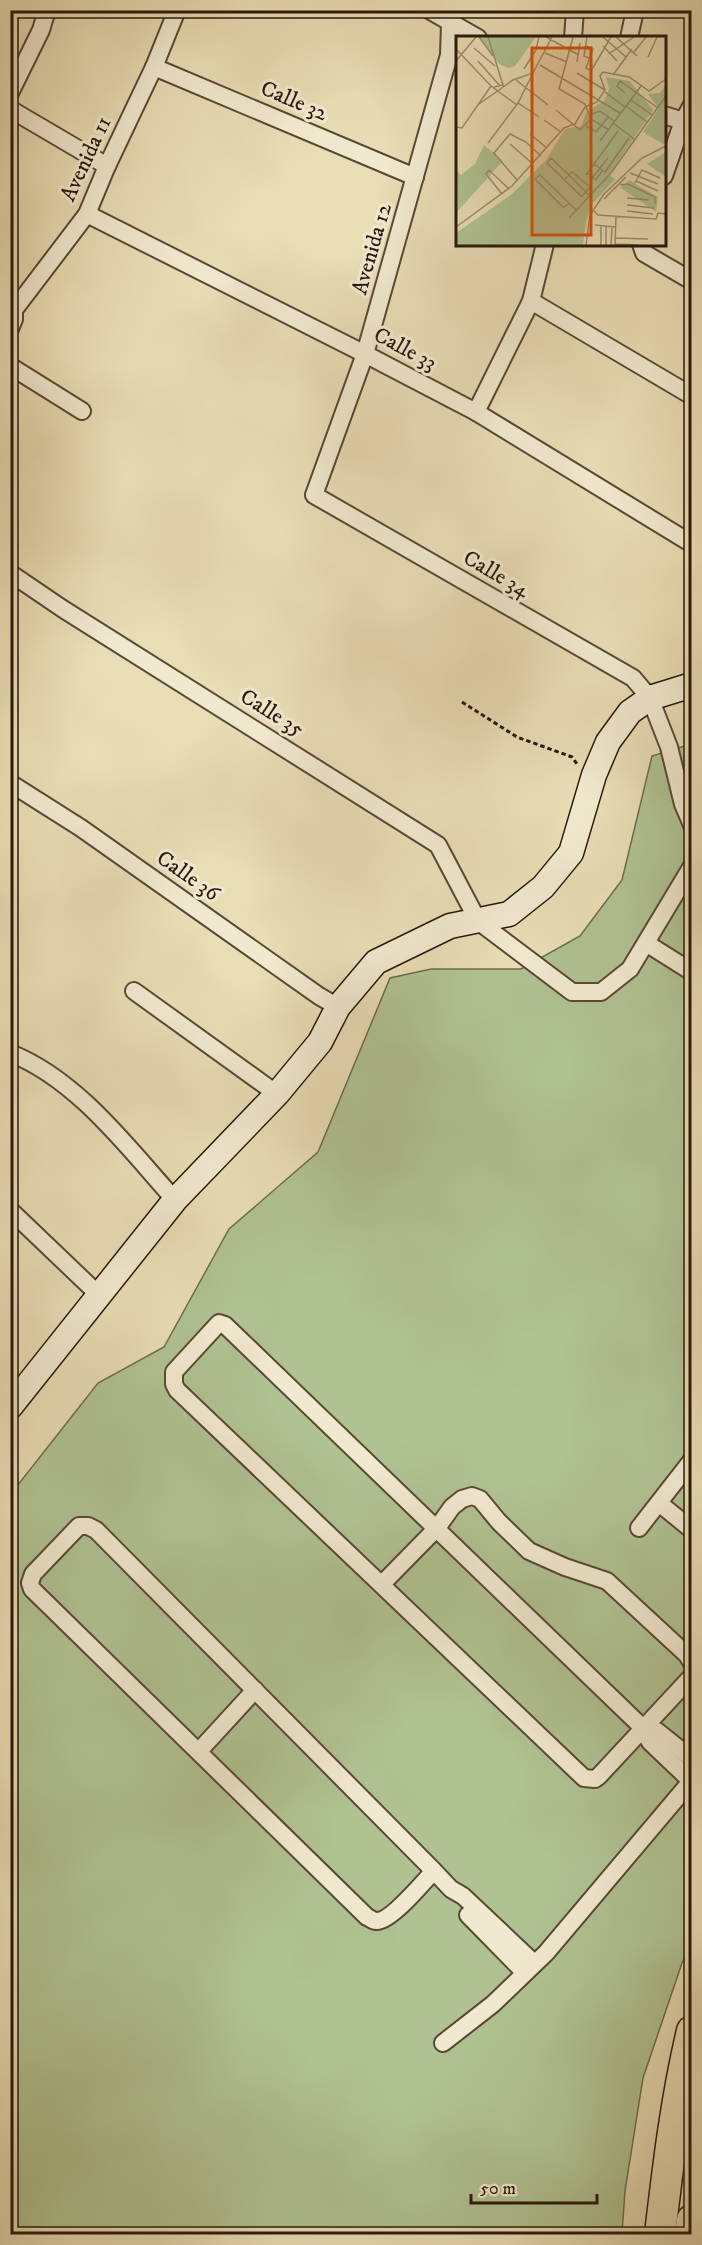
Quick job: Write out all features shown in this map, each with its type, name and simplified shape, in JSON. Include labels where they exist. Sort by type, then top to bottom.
[{"type":"highway","points":[[660,2235],[683,2067],[692,2031]]},
{"type":"highway","points":[[690,2235],[692,2220]]},
{"type":"street","points":[[10,93],[47,10]]},
{"type":"street","name":"Avenida 11","points":[[12,310],[87,214],[154,67],[177,10]]},
{"type":"street","points":[[429,10],[451,16],[476,36]]},
{"type":"street","points":[[573,36],[575,10]]},
{"type":"street","points":[[629,36],[635,10]]},
{"type":"street","name":"Avenida 12","points":[[314,495],[365,354],[449,55],[451,16]]},
{"type":"street","name":"Calle 32","points":[[154,67],[415,177]]},
{"type":"street","points":[[666,170],[683,121],[692,105]]},
{"type":"street","points":[[10,109],[107,166]]},
{"type":"street","points":[[666,116],[683,121]]},
{"type":"street","name":"Calle 33","points":[[87,214],[476,412],[692,544]]},
{"type":"street","points":[[476,412],[531,301],[545,246]]},
{"type":"street","points":[[642,246],[644,253],[692,281]]},
{"type":"street","points":[[531,301],[692,396]]},
{"type":"street","points":[[10,330],[15,319],[12,310]]},
{"type":"street","points":[[10,366],[82,411]]},
{"type":"street","name":"Calle 34","points":[[314,495],[633,678],[650,698]]},
{"type":"street","name":"Calle 35","points":[[10,573],[63,609],[438,844],[478,921]]},
{"type":"street","points":[[12,1402],[176,1200],[277,1094],[320,1042],[338,1007],[376,962],[450,926],[509,914],[543,887],[571,853],[594,775],[608,742],[630,712],[650,698],[692,685]]},
{"type":"street","points":[[650,698],[669,747],[692,825]]},
{"type":"street","name":"Calle 36","points":[[10,783],[81,828],[319,996],[338,1007]]},
{"type":"street","points":[[478,921],[572,992],[601,992],[630,969],[692,866]]},
{"type":"street","points":[[646,943],[692,972]]},
{"type":"street","points":[[134,991],[277,1094]]},
{"type":"street","points":[[10,1053],[31,1061],[77,1094],[176,1200]]},
{"type":"street","points":[[10,1210],[100,1296]]},
{"type":"street","points":[[442,2043],[493,2004],[546,1953],[691,1780],[650,1742],[643,1728],[225,1325],[219,1323],[174,1372],[174,1384],[584,1778],[595,1779],[599,1776],[643,1728],[692,1676]]},
{"type":"street","points":[[639,1528],[692,1460]]},
{"type":"street","points":[[382,1584],[462,1499],[472,1496],[480,1498],[499,1522],[529,1551],[565,1567],[608,1581],[687,1655],[692,1663]]},
{"type":"street","points":[[658,1503],[692,1530]]},
{"type":"street","points":[[434,1871],[394,1912],[376,1921],[367,1917],[32,1589],[30,1583],[33,1574],[79,1526],[88,1526],[96,1530],[434,1871],[451,1889],[457,1904],[529,1967]]},
{"type":"street","points":[[199,1751],[255,1690]]},
{"type":"street","points":[[643,1728],[657,1731],[692,1759]]},
{"type":"path","points":[[462,702],[517,737],[572,757],[576,762],[578,779],[589,796]]},
{"type":"green space","points":[[691,744],[692,1943],[682,1963],[643,2078],[625,2191],[622,2234],[11,2234],[10,1495],[98,1383],[164,1347],[229,1229],[318,1152],[390,978],[431,969],[521,969],[580,936],[622,880],[652,756]]}]
